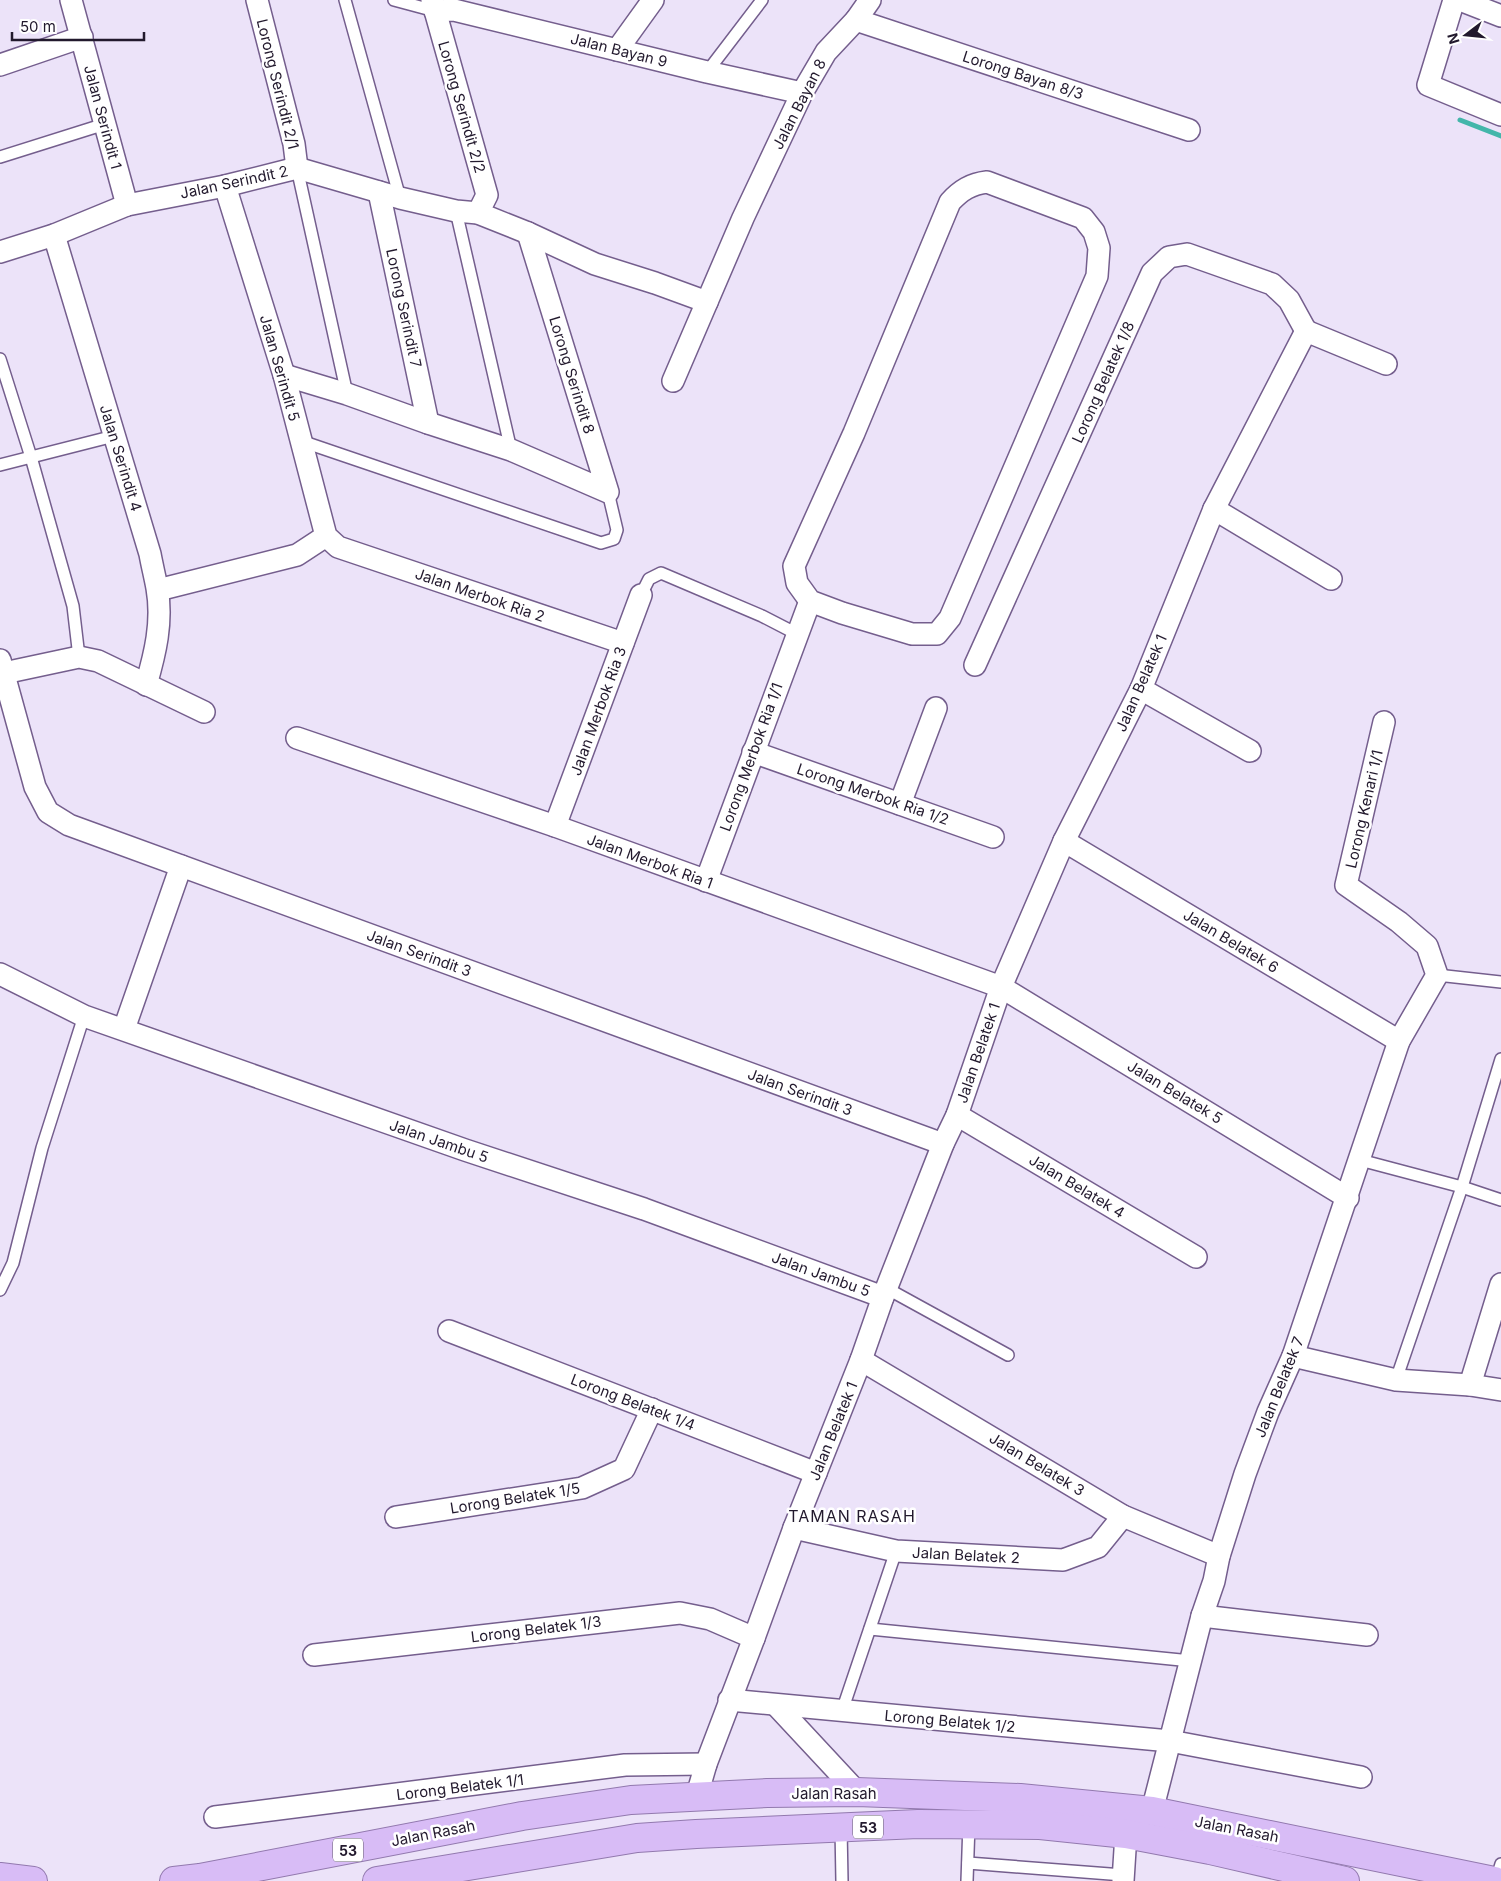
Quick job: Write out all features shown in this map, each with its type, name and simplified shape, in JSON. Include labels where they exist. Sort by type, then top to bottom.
[{"type":"highway","name":"Jalan Rasah","points":[[174,1881],[200,1878],[522,1816],[631,1800],[697,1795],[857,1792],[1020,1798],[1152,1811],[1495,1881]]},
{"type":"highway","points":[[696,1834],[697,1795]]},
{"type":"highway","name":"Jalan Rasah","points":[[377,1881],[637,1838],[918,1824],[1040,1825],[1126,1834],[1210,1850],[1345,1881]]},
{"type":"highway","points":[[0,1878],[33,1881]]},
{"type":"street","name":"Jalan Serindit 1","points":[[71,0],[127,205]]},
{"type":"street","name":"Lorong Serindit 2/1","points":[[257,0],[294,144],[297,168]]},
{"type":"street","points":[[617,50],[653,0]]},
{"type":"street","name":"Jalan Bayan 8","points":[[673,381],[743,218],[802,93],[826,52],[856,20],[870,0]]},
{"type":"street","points":[[1454,0],[1428,85],[1501,115]]},
{"type":"street","points":[[1460,0],[1501,16]]},
{"type":"street","name":"Jalan Bayan 9","points":[[434,6],[802,93]]},
{"type":"street","name":"Lorong Serindit 2/2","points":[[434,6],[487,195],[478,213]]},
{"type":"street","name":"Lorong Bayan 8/3","points":[[856,20],[1189,130]]},
{"type":"street","points":[[0,65],[82,37]]},
{"type":"street","name":"Jalan Serindit 2","points":[[0,252],[54,235],[127,205],[225,186],[297,168],[400,198],[478,213],[528,233]]},
{"type":"street","points":[[987,182],[1083,218],[1094,232],[1099,248],[1097,276],[950,618],[937,634],[912,634],[842,613],[810,601],[797,583],[794,566],[854,433],[950,202],[967,187],[987,182]]},
{"type":"street","name":"Jalan Serindit 5","points":[[225,186],[284,375],[301,441],[332,541]]},
{"type":"street","name":"Lorong Serindit 7","points":[[379,192],[428,424]]},
{"type":"street","points":[[528,233],[595,264],[707,302]]},
{"type":"street","name":"Lorong Serindit 8","points":[[528,233],[608,492]]},
{"type":"street","name":"Jalan Serindit 4","points":[[54,235],[150,554],[158,590],[159,619],[156,649],[146,685]]},
{"type":"street","name":"Lorong Belatek 1/8","points":[[975,665],[1152,273],[1169,257],[1187,254],[1272,284],[1288,300],[1306,331]]},
{"type":"street","points":[[1306,331],[1386,364]]},
{"type":"street","name":"Jalan Belatek 1","points":[[697,1795],[729,1700],[794,1528],[862,1360],[884,1292],[943,1144],[957,1115],[1002,987],[1064,841],[1141,689],[1214,509],[1306,331]]},
{"type":"street","points":[[284,375],[347,394],[428,424],[511,450],[608,492]]},
{"type":"street","points":[[1214,509],[1331,579]]},
{"type":"street","points":[[158,590],[296,555],[332,541]]},
{"type":"street","name":"Jalan Merbok Ria 2","points":[[332,541],[623,643]]},
{"type":"street","name":"Jalan Merbok Ria 3","points":[[555,826],[641,595]]},
{"type":"street","name":"Lorong Merbok Ria 1/1","points":[[706,881],[810,601]]},
{"type":"street","points":[[2,667],[79,657],[98,661],[204,712]]},
{"type":"street","name":"Jalan Serindit 3","points":[[2,667],[35,787],[48,812],[69,825],[943,1144]]},
{"type":"street","points":[[1141,689],[1250,751]]},
{"type":"street","points":[[900,804],[936,708]]},
{"type":"street","name":"Lorong Kenari 1/1","points":[[1384,722],[1346,885],[1399,922],[1427,946],[1437,974]]},
{"type":"street","name":"Jalan Merbok Ria 1","points":[[297,738],[555,826],[1002,987]]},
{"type":"street","name":"Lorong Merbok Ria 1/2","points":[[753,752],[993,837]]},
{"type":"street","name":"Jalan Belatek 6","points":[[1064,841],[1399,1041]]},
{"type":"street","points":[[124,1029],[181,866]]},
{"type":"street","name":"Jalan Jambu 5","points":[[0,974],[84,1016],[465,1150],[644,1209],[884,1292]]},
{"type":"street","name":"Jalan Belatek 7","points":[[1152,1811],[1202,1616],[1214,1581],[1219,1556],[1268,1412],[1293,1356],[1348,1198],[1399,1041],[1437,974]]},
{"type":"street","name":"Jalan Belatek 5","points":[[1002,987],[1348,1198]]},
{"type":"street","name":"Jalan Belatek 4","points":[[957,1115],[1196,1257]]},
{"type":"street","points":[[1470,1385],[1501,1284]]},
{"type":"street","name":"Lorong Belatek 1/4","points":[[449,1331],[816,1473]]},
{"type":"street","points":[[1293,1356],[1396,1380],[1470,1385],[1501,1390]]},
{"type":"street","name":"Jalan Belatek 3","points":[[862,1360],[1123,1516],[1219,1556]]},
{"type":"street","name":"Lorong Belatek 1/5","points":[[396,1517],[582,1488],[624,1469],[652,1409]]},
{"type":"street","name":"Jalan Belatek 2","points":[[794,1528],[896,1551],[1063,1560],[1098,1547],[1123,1516]]},
{"type":"street","name":"Lorong Belatek 1/3","points":[[314,1655],[680,1613],[710,1619],[754,1638]]},
{"type":"street","points":[[1202,1616],[1367,1635]]},
{"type":"street","name":"Lorong Belatek 1/2","points":[[729,1700],[1170,1741],[1361,1777]]},
{"type":"street","points":[[776,1705],[857,1792]]},
{"type":"street","name":"Lorong Belatek 1/1","points":[[215,1817],[625,1765],[706,1764]]},
{"type":"street","points":[[1123,1878],[1126,1834]]},
{"type":"lane","points":[[345,0],[400,198]]},
{"type":"lane","points":[[394,0],[434,6]]},
{"type":"lane","points":[[707,72],[762,0]]},
{"type":"lane","points":[[0,157],[105,124]]},
{"type":"lane","points":[[297,168],[347,394]]},
{"type":"lane","points":[[456,210],[511,450]]},
{"type":"lane","points":[[0,358],[31,458],[73,606],[79,657]]},
{"type":"lane","points":[[0,465],[114,436]]},
{"type":"lane","points":[[301,441],[601,543],[614,540],[616,530],[608,492]]},
{"type":"lane","points":[[641,595],[649,579],[662,573],[762,616],[797,634]]},
{"type":"lane","points":[[1437,974],[1501,982]]},
{"type":"lane","points":[[0,1290],[13,1263],[42,1148],[84,1016]]},
{"type":"lane","points":[[1396,1380],[1462,1187],[1501,1059]]},
{"type":"lane","points":[[1360,1160],[1462,1187],[1501,1200]]},
{"type":"lane","points":[[884,1292],[1008,1355]]},
{"type":"lane","points":[[842,1711],[896,1551]]},
{"type":"lane","points":[[870,1629],[1191,1661]]},
{"type":"lane","points":[[968,1881],[969,1824]]},
{"type":"lane","points":[[841,1828],[842,1881]]},
{"type":"lane","points":[[968,1863],[1123,1878]]},
{"type":"lane","points":[[1495,1881],[1501,1864]]},
{"type":"waterway","points":[[1460,120],[1501,136]]},
{"type":"district","name":"TAMAN RASAH","points":[[852,1516]]}]
